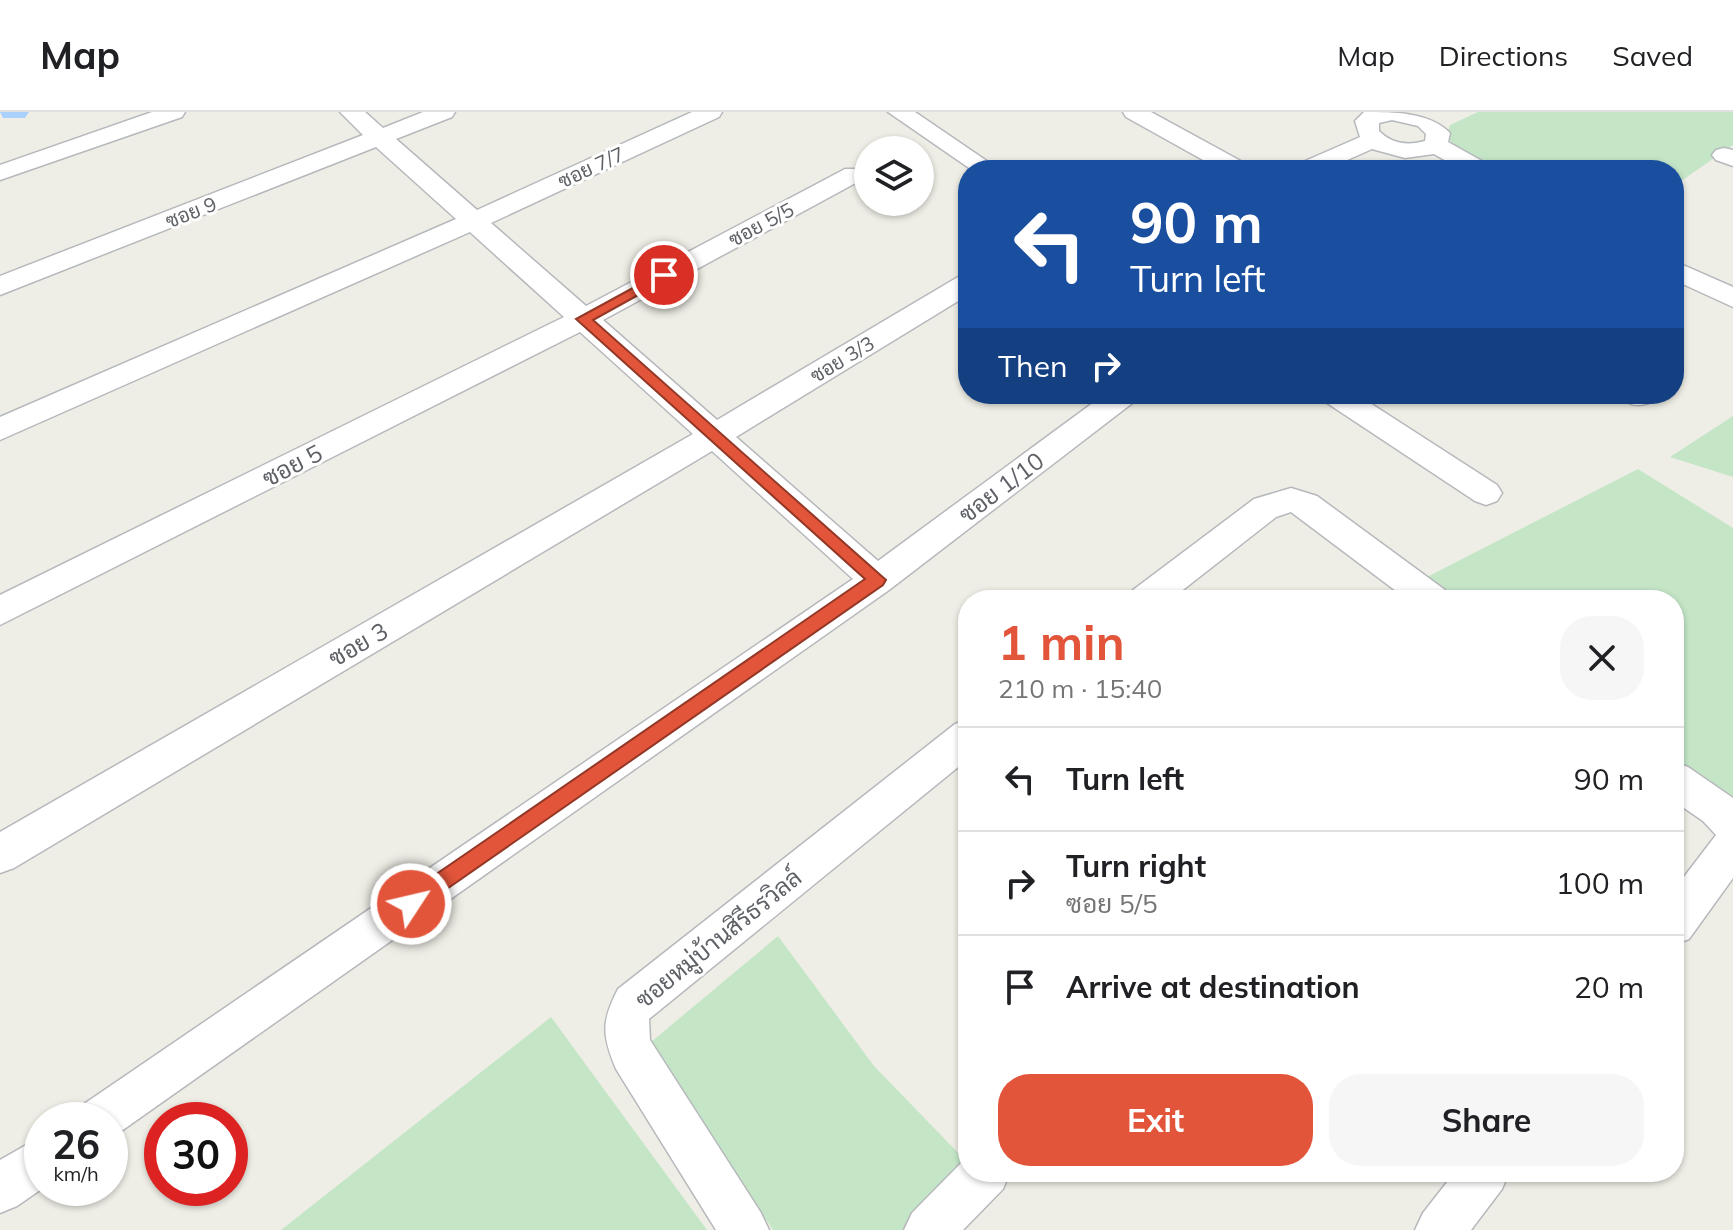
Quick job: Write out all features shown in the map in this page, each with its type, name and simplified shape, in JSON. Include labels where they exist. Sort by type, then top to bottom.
[{"type":"street","points":[[0,173],[174,112]]},
{"type":"street","points":[[351,112],[877,580]]},
{"type":"street","name":"ซอย 9","points":[[0,286],[444,112]]},
{"type":"street","name":"ซอย 7/7","points":[[0,429],[472,222],[711,112]]},
{"type":"street","points":[[899,112],[973,160]]},
{"type":"street","points":[[1134,112],[1221,160]]},
{"type":"street","points":[[1319,160],[1370,123],[1404,114],[1436,116],[1436,145]]},
{"type":"street","points":[[1370,123],[1407,151],[1429,149],[1436,145]]},
{"type":"street","points":[[1436,145],[1462,160]]},
{"type":"street","name":"ซอย 5/5","points":[[583,319],[854,174]]},
{"type":"street","points":[[1684,274],[1733,298]]},
{"type":"street","name":"ซอย 3/3","points":[[715,435],[958,289]]},
{"type":"street","name":"ซอย 5","points":[[0,611],[583,319]]},
{"type":"street","name":"ซอย 1/10","points":[[126,1102],[877,580],[1112,404]]},
{"type":"street","points":[[1349,404],[1486,493]]},
{"type":"street","name":"ซอย 3","points":[[0,854],[715,435]]},
{"type":"street","points":[[1158,590],[1265,508],[1291,500],[1306,505],[1420,590]]},
{"type":"street","name":"ซอยหมู่บ้านสิรีธรวิลล์","points":[[744,1230],[632,1053],[624,1033],[626,1017],[633,1004],[958,744]]},
{"type":"street","points":[[1684,786],[1717,808],[1733,826]]},
{"type":"street","points":[[1684,911],[1733,845]]},
{"type":"street","points":[[0,1189],[24,1172]]},
{"type":"street","points":[[929,1230],[976,1182]]},
{"type":"street","points":[[1440,1230],[1477,1182]]},
{"type":"green space","points":[[1478,112],[1733,112],[1733,145],[1684,179],[1684,160],[1476,160],[1453,148],[1447,134],[1450,125]]},
{"type":"green space","points":[[1733,416],[1733,477],[1670,457]]},
{"type":"green space","points":[[1638,469],[1733,528],[1733,801],[1684,765],[1684,590],[1445,590],[1427,577]]},
{"type":"green space","points":[[778,936],[874,1066],[958,1153],[958,1173],[902,1230],[773,1230],[651,1042]]},
{"type":"green space","points":[[551,1017],[707,1230],[281,1230]]},
{"type":"route","points":[[411,904],[877,580],[583,319],[664,275]]}]
